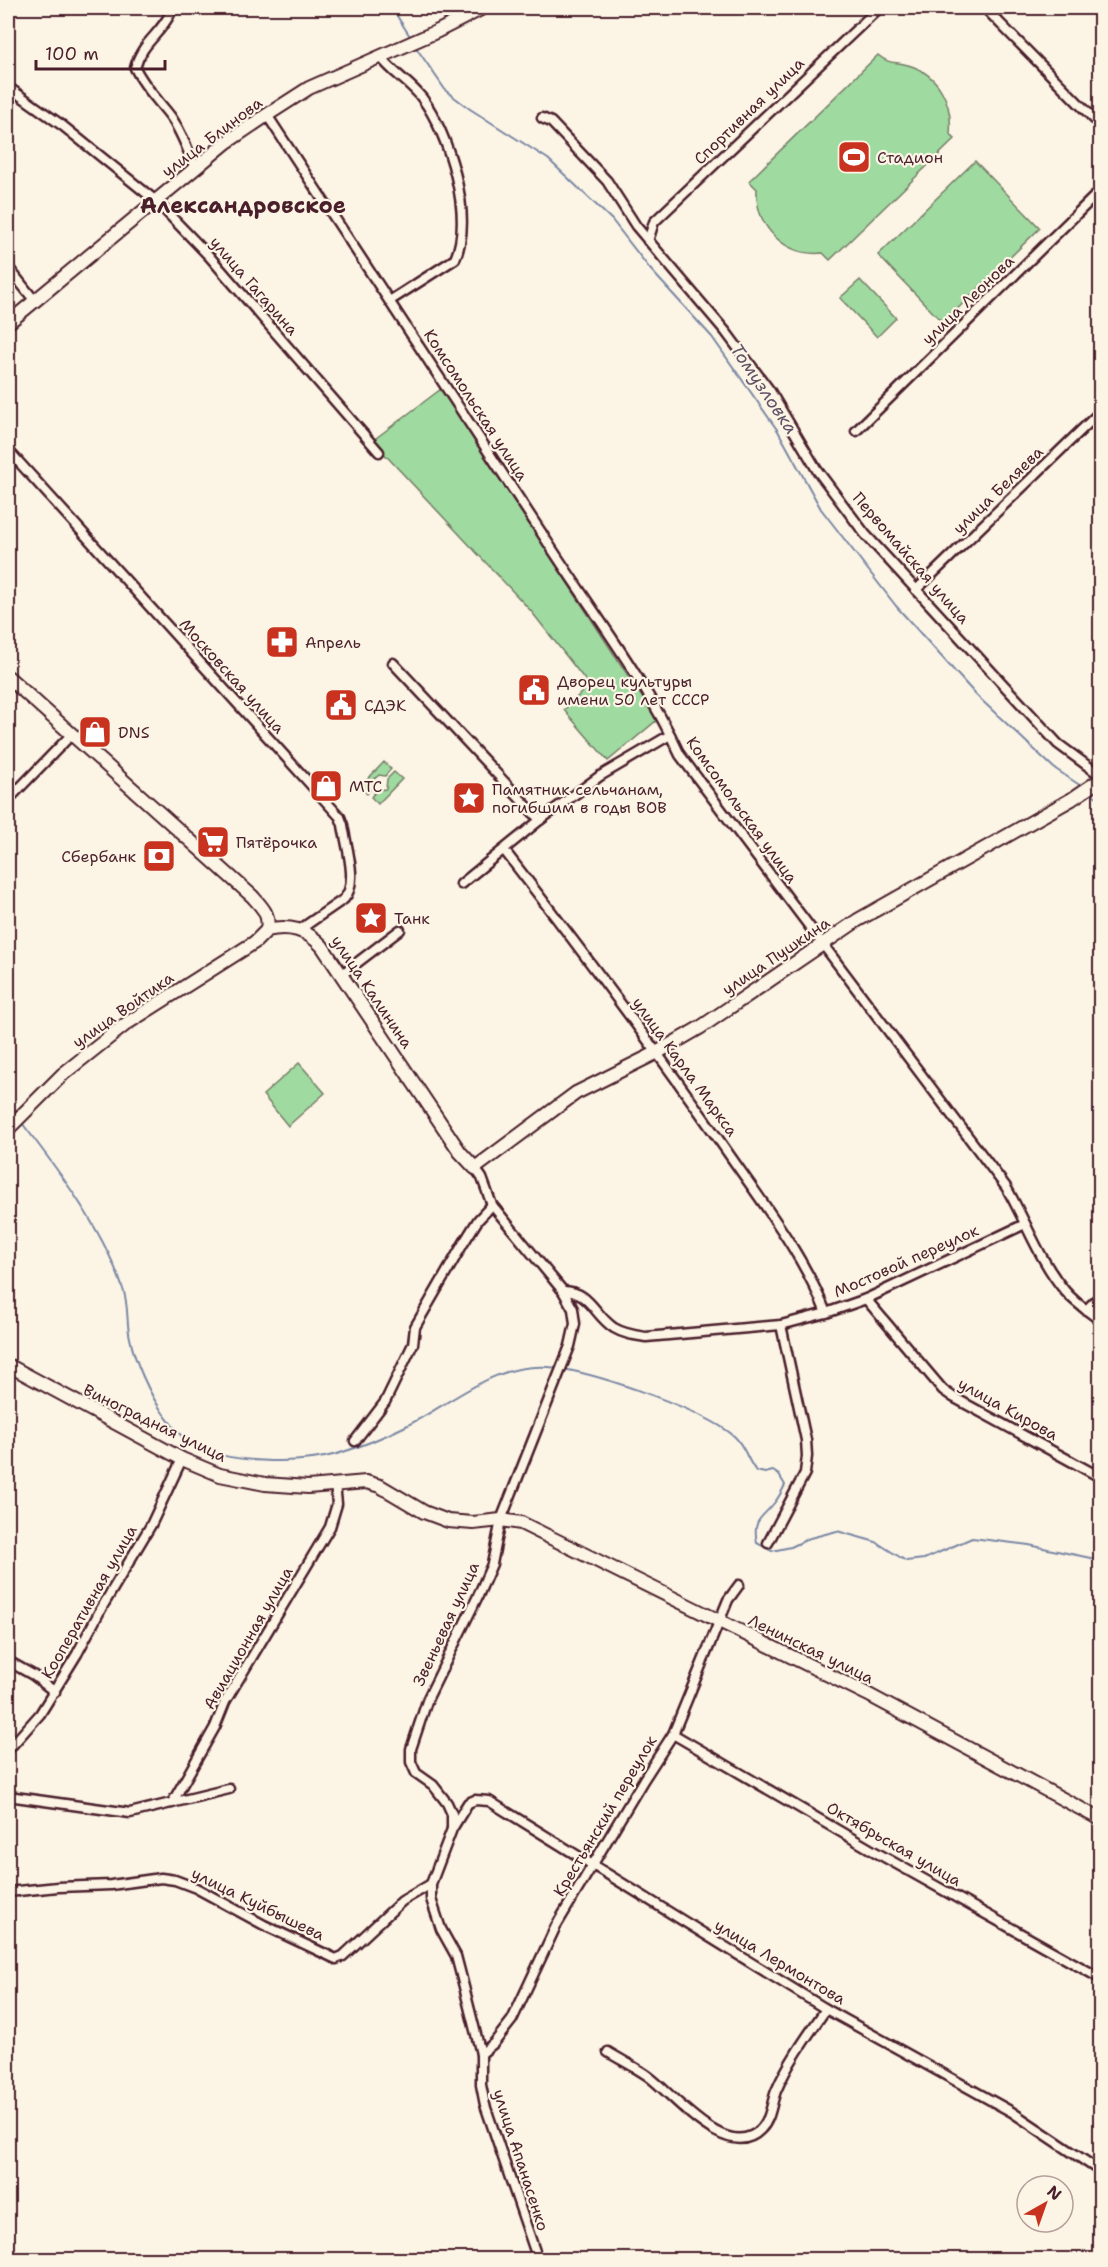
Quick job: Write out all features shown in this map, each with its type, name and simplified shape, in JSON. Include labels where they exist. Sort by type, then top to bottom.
[{"type":"main road","name":"улица Блинова","points":[[8,323],[227,142],[267,115],[309,88],[438,31],[483,8]]},
{"type":"main road","points":[[8,677],[252,896],[266,911],[269,920],[267,930],[281,927],[299,930]]},
{"type":"main road","name":"улица Пушкина","points":[[475,1168],[576,1093],[658,1052],[735,1005],[858,920],[1072,799],[1100,780]]},
{"type":"main road","name":"улица Войтика","points":[[8,1129],[63,1074],[126,1024],[255,942],[267,930]]},
{"type":"main road","name":"улица Калинина","points":[[299,930],[312,935],[322,946],[460,1152],[475,1168]]},
{"type":"main road","name":"Виноградная улица","points":[[8,1365],[182,1459],[220,1475],[265,1484],[308,1487],[366,1482],[380,1486],[423,1512],[448,1521],[473,1523],[501,1520]]},
{"type":"main road","name":"Ленинская улица","points":[[501,1520],[521,1523],[542,1532],[867,1694],[1101,1819]]},
{"type":"street","points":[[168,8],[170,14],[166,23],[141,50],[135,68],[143,85],[170,116],[182,135],[195,168]]},
{"type":"street","name":"Спортивная улица","points":[[648,241],[654,222],[879,8]]},
{"type":"street","points":[[985,8],[1101,125]]},
{"type":"street","points":[[380,56],[389,69],[420,95],[434,115],[454,163],[460,204],[461,236],[455,259],[391,300]]},
{"type":"street","name":"улица Гагарина","points":[[8,87],[63,126],[156,201],[208,256],[380,452]]},
{"type":"street","name":"Комсомольская улица","points":[[267,115],[391,300],[576,587],[639,679],[690,770],[1006,1187],[1018,1206],[1040,1254],[1065,1290],[1086,1310],[1101,1320]]},
{"type":"street","name":"Первомайская улица","points":[[542,118],[551,122],[607,182],[636,226],[726,332],[770,391],[817,470],[866,534],[1058,744],[1101,775]]},
{"type":"street","name":"улица Леонова","points":[[856,431],[1101,191]]},
{"type":"street","points":[[8,267],[34,300]]},
{"type":"street","name":"улица Беляева","points":[[916,590],[1101,412]]},
{"type":"street","name":"Московская улица","points":[[8,450],[340,817],[352,883],[349,894],[299,930]]},
{"type":"street","points":[[393,663],[540,820]]},
{"type":"street","points":[[8,800],[71,735]]},
{"type":"street","points":[[461,884],[540,820],[600,776],[670,735]]},
{"type":"street","name":"улица Карла Маркса","points":[[504,850],[658,1052],[786,1237],[818,1293],[826,1313]]},
{"type":"street","points":[[341,975],[400,930]]},
{"type":"street","name":"улица Калинина","points":[[475,1168],[482,1178],[492,1204],[563,1291],[573,1309],[574,1324],[566,1356],[553,1389]]},
{"type":"street","points":[[355,1441],[386,1402],[413,1344],[415,1327],[478,1220],[492,1204]]},
{"type":"street","name":"Мостовой переулок","points":[[563,1291],[574,1291],[582,1295],[613,1327],[628,1334],[646,1337],[781,1325],[866,1299],[1025,1224]]},
{"type":"street","points":[[1086,1310],[1101,1296]]},
{"type":"street","name":"улица Кирова","points":[[866,1299],[943,1390],[1101,1477]]},
{"type":"street","points":[[768,1543],[805,1473],[807,1455],[806,1440],[781,1325]]},
{"type":"street","name":"Звеньевая улица","points":[[452,1828],[452,1814],[447,1803],[433,1785],[416,1773],[411,1762],[411,1749],[428,1698],[492,1564],[501,1520],[553,1389]]},
{"type":"street","name":"Кооперативная улица","points":[[8,1750],[40,1714],[55,1692],[151,1525],[182,1459]]},
{"type":"street","name":"Авиационная улица","points":[[172,1803],[215,1727],[225,1702],[330,1527],[337,1504],[335,1484]]},
{"type":"street","name":"Крестьянский переулок","points":[[481,2054],[494,2043],[513,2020],[556,1926],[673,1734],[728,1600],[739,1585]]},
{"type":"street","points":[[8,1661],[33,1675],[55,1692]]},
{"type":"street","name":"Октябрьская улица","points":[[673,1734],[877,1853],[1101,1978]]},
{"type":"street","points":[[8,1796],[130,1813],[229,1789]]},
{"type":"street","name":"улица Лермонтова","points":[[452,1828],[468,1803],[475,1800],[489,1801],[826,2008],[1012,2112],[1101,2172]]},
{"type":"street","name":"улица Апанасенко","points":[[452,1828],[431,1884],[431,1899],[435,1915],[456,1956],[481,2054],[481,2085],[485,2106],[538,2259]]},
{"type":"street","name":"улица Куйбышева","points":[[8,1893],[58,1887],[111,1885],[161,1878],[175,1880],[196,1888],[336,1959],[343,1956],[402,1901],[431,1884]]},
{"type":"street","points":[[608,2052],[647,2075],[703,2124],[725,2137],[741,2139],[752,2136],[762,2129],[794,2055],[826,2008]]},
{"type":"green space","points":[[878,55],[889,62],[919,69],[936,83],[946,101],[950,134],[955,139],[830,260],[823,253],[809,253],[785,245],[767,227],[761,216],[757,189],[749,181]]},
{"type":"green space","points":[[975,161],[1040,228],[943,323],[878,255]]},
{"type":"green space","points":[[860,280],[896,318],[877,337],[840,298]]},
{"type":"green space","points":[[441,389],[657,720],[608,761],[564,710],[589,685],[531,611],[376,445],[376,438]]},
{"type":"green space","points":[[384,762],[391,769],[385,776],[379,775],[372,781],[373,787],[367,794],[360,787]]},
{"type":"green space","points":[[394,772],[402,779],[378,804],[371,797],[377,790],[386,789],[387,779]]},
{"type":"green space","points":[[299,1063],[325,1093],[288,1126],[263,1095]]},
{"type":"waterway","name":"Томузловка","points":[[392,8],[411,38]]},
{"type":"waterway","name":"Томузловка","points":[[415,46],[446,91],[548,159],[612,220],[650,269],[712,337],[778,431],[821,509],[896,606],[976,695],[1054,768],[1081,786]]},
{"type":"waterway","name":"Томузловка","points":[[1091,793],[1100,799]]},
{"type":"waterway","points":[[8,1104],[17,1116]]},
{"type":"waterway","points":[[22,1123],[79,1202],[115,1267],[125,1295],[132,1347],[153,1397],[175,1429],[190,1443],[204,1450],[241,1459],[282,1461],[321,1458],[373,1441],[408,1425],[497,1375],[536,1367],[557,1368]]},
{"type":"waterway","points":[[563,1369],[627,1386],[700,1416],[734,1436],[756,1471],[765,1473],[773,1471],[779,1475],[785,1485],[759,1520],[756,1528],[757,1543],[772,1551],[837,1531],[876,1542],[906,1561],[924,1559],[972,1538],[1029,1545],[1100,1560]]},
{"type":"place","name":"Стадион","points":[[854,157]]},
{"type":"place","name":"Апрель","points":[[282,642]]},
{"type":"place","name":"Дворец культуры имени 50 лет СССР","points":[[534,690]]},
{"type":"place","name":"СДЭК","points":[[341,705]]},
{"type":"place","name":"DNS","points":[[95,732]]},
{"type":"place","name":"МТС","points":[[326,786]]},
{"type":"place","name":"Памятник сельчанам, погибшим в годы ВОВ","points":[[469,798]]},
{"type":"place","name":"Пятёрочка","points":[[213,842]]},
{"type":"place","name":"Сбербанк","points":[[159,856]]},
{"type":"place","name":"Танк","points":[[371,918]]},
{"type":"district","name":"Александровское","points":[[243,205]]}]
